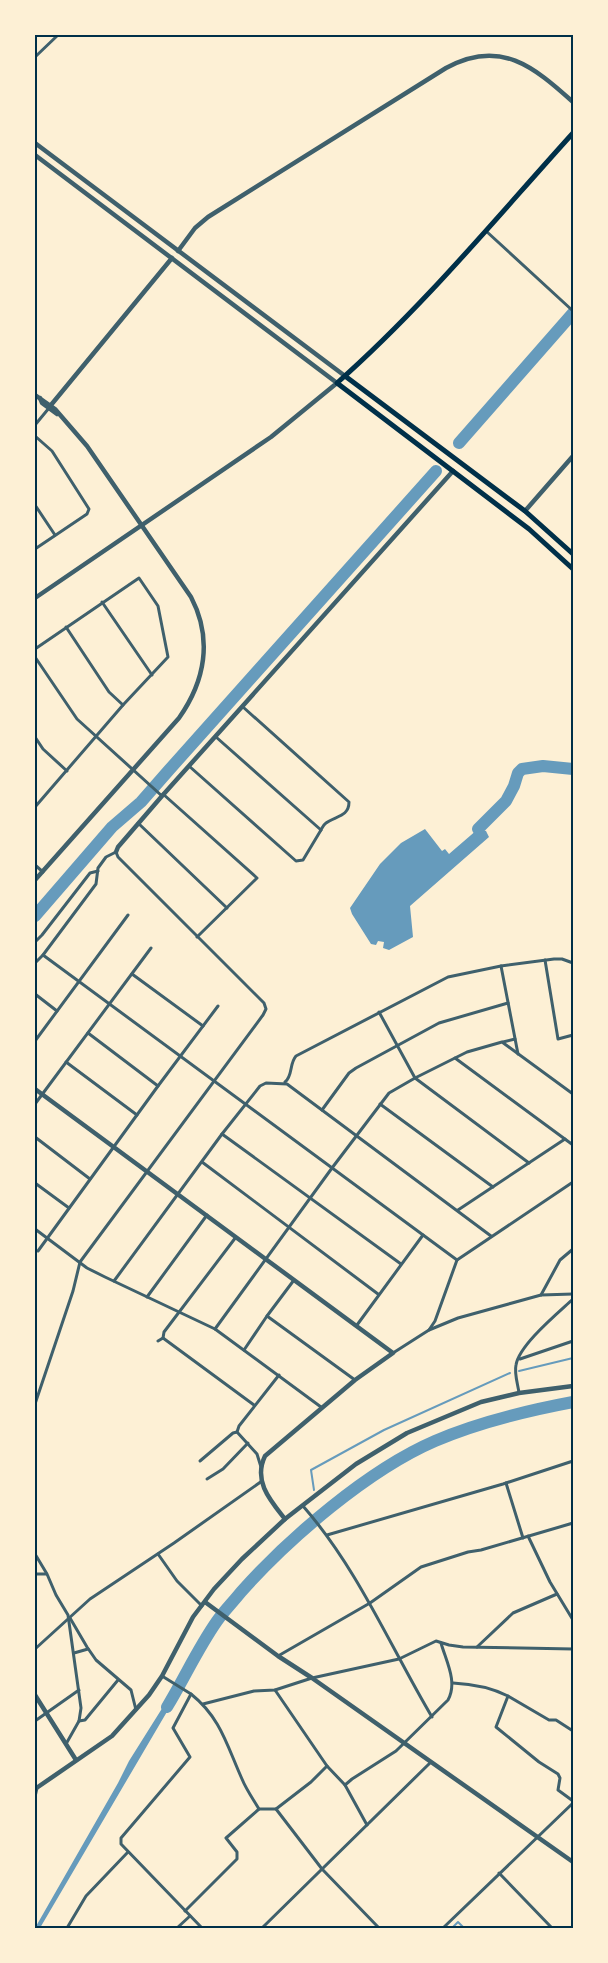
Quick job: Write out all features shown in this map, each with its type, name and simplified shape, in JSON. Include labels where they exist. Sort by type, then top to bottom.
[{"type":"main road","points":[[573,133],[433,290],[337,383],[530,529],[573,569]]},
{"type":"main road","points":[[345,376],[525,511],[573,554]]},
{"type":"street","points":[[35,57],[58,35]]},
{"type":"street","points":[[178,251],[195,228],[208,217],[460,61],[486,56],[520,62],[546,78],[573,102]]},
{"type":"street","points":[[35,143],[345,376]]},
{"type":"street","points":[[35,155],[337,383],[271,437],[35,598]]},
{"type":"street","points":[[486,231],[572,309]]},
{"type":"street","points":[[35,425],[172,258]]},
{"type":"street","points":[[35,880],[186,708],[198,683],[204,655],[200,620],[194,603],[142,524],[87,446],[58,414],[37,397]]},
{"type":"street","points":[[35,436],[52,451],[89,507],[87,514],[35,549]]},
{"type":"street","points":[[525,511],[573,456]]},
{"type":"street","points":[[35,962],[43,955],[96,884],[98,868],[106,857],[116,852],[161,794],[216,737],[453,471]]},
{"type":"street","points":[[35,505],[55,535]]},
{"type":"street","points":[[35,649],[139,578],[158,606],[168,657],[123,705],[35,806]]},
{"type":"street","points":[[102,602],[152,675]]},
{"type":"street","points":[[66,627],[109,692],[123,705]]},
{"type":"street","points":[[35,657],[76,717],[145,781],[257,878],[197,937]]},
{"type":"street","points":[[189,766],[296,861],[303,860],[326,823],[344,814],[349,808],[350,802],[243,707]]},
{"type":"street","points":[[35,737],[43,749],[67,771]]},
{"type":"street","points":[[216,737],[321,830]]},
{"type":"street","points":[[138,823],[227,908]]},
{"type":"street","points":[[35,1404],[71,1300],[80,1262],[266,1009],[264,1003],[118,857],[116,852]]},
{"type":"street","points":[[35,865],[43,872]]},
{"type":"street","points":[[35,942],[90,873],[98,871]]},
{"type":"street","points":[[35,1039],[128,915]]},
{"type":"street","points":[[35,1104],[152,948]]},
{"type":"street","points":[[43,955],[457,1260]]},
{"type":"street","points":[[294,1089],[290,1076],[293,1059],[296,1056],[448,977],[501,966],[545,960],[562,959],[573,963]]},
{"type":"street","points":[[545,960],[558,1039],[573,1035]]},
{"type":"street","points":[[501,966],[518,1054]]},
{"type":"street","points":[[132,974],[203,1026]]},
{"type":"street","points":[[35,994],[57,1011]]},
{"type":"street","points":[[322,1110],[349,1073],[396,1045],[452,1018],[508,1003]]},
{"type":"street","points":[[38,1251],[218,1006]]},
{"type":"street","points":[[379,1012],[415,1078],[529,1163]]},
{"type":"street","points":[[88,1033],[158,1086]]},
{"type":"street","points":[[215,1329],[332,1168],[380,1104],[394,1089],[467,1052],[516,1039]]},
{"type":"street","points":[[502,1042],[573,1094]]},
{"type":"street","points":[[455,1058],[573,1145]]},
{"type":"street","points":[[66,1062],[137,1115]]},
{"type":"street","points":[[114,1281],[245,1104],[262,1085],[285,1082],[290,1076]]},
{"type":"street","points":[[285,1082],[491,1236]]},
{"type":"street","points":[[35,1089],[393,1353]]},
{"type":"street","points":[[380,1104],[493,1186]]},
{"type":"street","points":[[222,1134],[401,1264]]},
{"type":"street","points":[[35,1138],[90,1179]]},
{"type":"street","points":[[458,1210],[565,1139]]},
{"type":"street","points":[[202,1162],[378,1294]]},
{"type":"street","points":[[429,1330],[457,1260],[573,1182]]},
{"type":"street","points":[[35,1183],[69,1208]]},
{"type":"street","points":[[147,1298],[206,1215]]},
{"type":"street","points":[[35,1229],[93,1271],[215,1329],[321,1407]]},
{"type":"street","points":[[357,1325],[422,1235]]},
{"type":"street","points":[[158,1341],[163,1338],[164,1332],[236,1237]]},
{"type":"street","points":[[541,1295],[560,1260],[573,1249]]},
{"type":"street","points":[[244,1350],[266,1316],[294,1280]]},
{"type":"street","points":[[261,1470],[267,1453],[321,1407],[355,1380],[429,1330],[458,1318],[541,1295],[573,1294]]},
{"type":"street","points":[[519,1392],[516,1364],[524,1348],[573,1299]]},
{"type":"street","points":[[266,1316],[355,1380]]},
{"type":"street","points":[[163,1338],[254,1405]]},
{"type":"street","points":[[519,1359],[573,1341]]},
{"type":"street","points":[[200,1461],[233,1433],[237,1432],[239,1426],[254,1405],[278,1375]]},
{"type":"street","points":[[35,1797],[36,1788],[112,1736],[136,1711],[164,1678],[193,1617],[242,1559],[285,1519],[356,1464],[390,1442],[482,1402],[519,1392],[573,1386]]},
{"type":"street","points":[[237,1432],[259,1457],[262,1481],[267,1496],[285,1519]]},
{"type":"street","points":[[206,1479],[223,1469],[248,1443]]},
{"type":"street","points":[[327,1535],[506,1483],[573,1461]]},
{"type":"street","points":[[35,1649],[90,1599],[262,1481]]},
{"type":"street","points":[[506,1483],[523,1538]]},
{"type":"street","points":[[302,1506],[327,1535],[370,1603],[432,1717]]},
{"type":"street","points":[[278,1656],[370,1603],[421,1567],[452,1556],[480,1550],[573,1523]]},
{"type":"street","points":[[528,1536],[557,1594],[573,1620]]},
{"type":"street","points":[[35,1554],[69,1619],[81,1708],[79,1721],[66,1744]]},
{"type":"street","points":[[158,1554],[177,1581],[203,1604],[211,1606],[278,1656],[573,1862]]},
{"type":"street","points":[[35,1574],[46,1574]]},
{"type":"street","points":[[476,1647],[513,1613],[557,1594]]},
{"type":"street","points":[[69,1619],[100,1664],[132,1692],[136,1711]]},
{"type":"street","points":[[203,1704],[254,1691],[275,1690],[312,1678],[399,1658],[436,1641],[455,1646],[573,1648]]},
{"type":"street","points":[[345,1785],[396,1752],[448,1700],[451,1695],[452,1683],[440,1643]]},
{"type":"street","points":[[74,1652],[88,1649]]},
{"type":"street","points":[[164,1678],[203,1704],[219,1725],[231,1749],[242,1780],[259,1809]]},
{"type":"street","points":[[79,1721],[85,1720],[118,1680]]},
{"type":"street","points":[[452,1683],[477,1684],[494,1689],[549,1720],[556,1720],[573,1731]]},
{"type":"street","points":[[35,1721],[79,1690]]},
{"type":"street","points":[[275,1690],[327,1766],[345,1785],[366,1825]]},
{"type":"street","points":[[190,1694],[173,1728],[190,1757],[121,1838],[121,1844],[202,1928]]},
{"type":"street","points":[[35,1695],[76,1760]]},
{"type":"street","points":[[443,1928],[573,1802],[558,1790],[560,1778],[558,1774],[539,1762],[496,1727],[508,1696]]},
{"type":"street","points":[[262,1928],[431,1762]]},
{"type":"street","points":[[185,1911],[237,1859],[237,1852],[226,1838],[259,1809],[276,1809],[327,1766]]},
{"type":"street","points":[[276,1809],[322,1869],[379,1928]]},
{"type":"street","points":[[68,1928],[86,1896],[128,1852]]},
{"type":"street","points":[[499,1873],[552,1928]]},
{"type":"street","points":[[177,1928],[190,1916]]},
{"type":"water","points":[[425,829],[442,851],[445,849],[449,854],[478,829],[486,831],[489,837],[410,906],[413,937],[389,950],[383,948],[384,942],[378,941],[376,945],[371,944],[350,908],[380,864],[401,843]]},
{"type":"water","points":[[173,1691],[178,1693],[40,1928],[35,1928],[129,1761]]},
{"type":"waterway","points":[[459,443],[573,313]]},
{"type":"waterway","points":[[35,916],[112,827],[141,802],[436,471]]},
{"type":"waterway","points":[[478,829],[506,801],[518,773],[522,769],[543,766],[573,769]]},
{"type":"waterway","points":[[519,1371],[573,1358]]},
{"type":"waterway","points":[[314,1490],[311,1470],[384,1430],[510,1373]]},
{"type":"waterway","points":[[167,1707],[210,1631],[241,1592],[260,1571],[306,1528],[357,1487],[409,1454],[452,1434],[502,1418],[573,1402]]},
{"type":"waterway","points":[[452,1928],[458,1922],[464,1928]]}]
